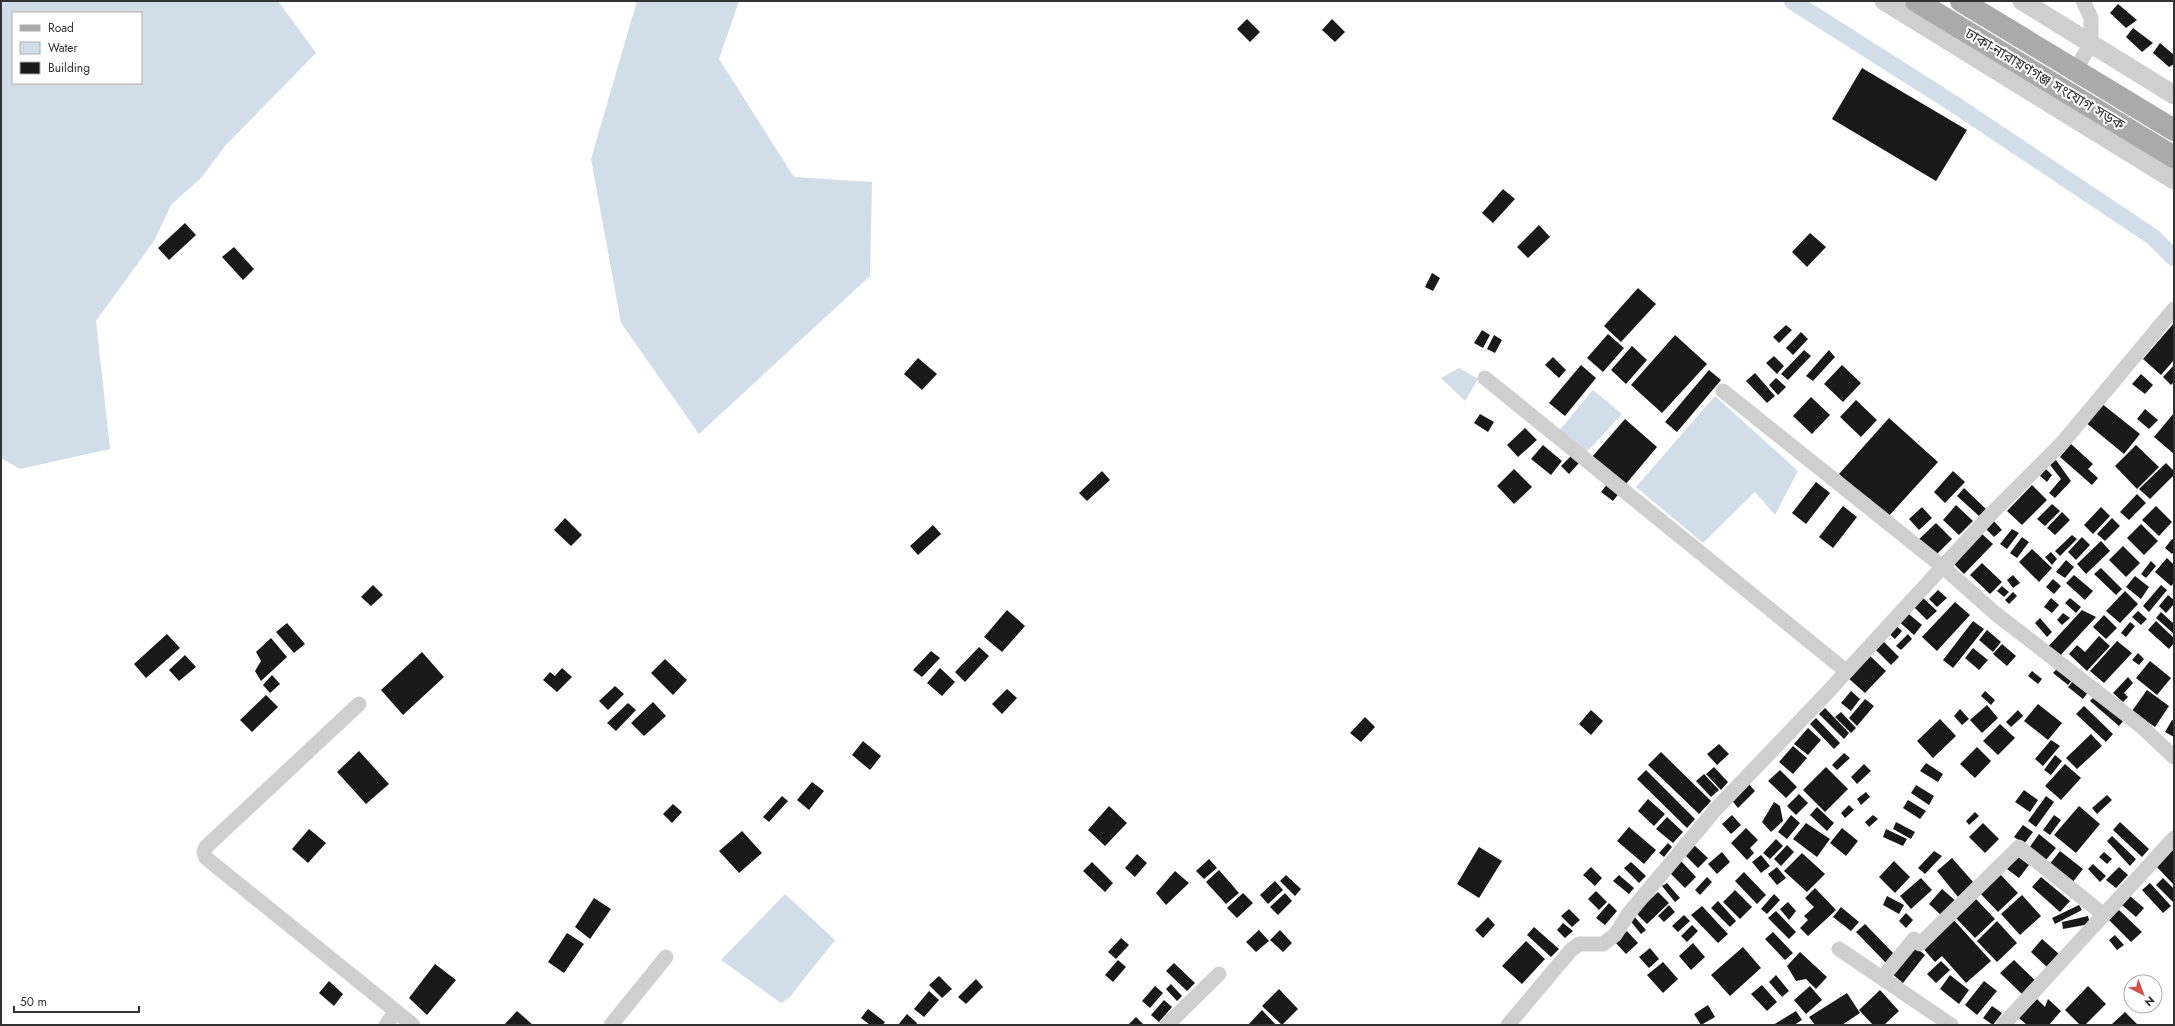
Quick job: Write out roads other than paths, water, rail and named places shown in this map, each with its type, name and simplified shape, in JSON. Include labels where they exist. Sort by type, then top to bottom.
[{"type":"main road","name":"ঢাকা-নারায়ণগঞ্জ সংযোগ সড়ক","points":[[1916,1],[2174,157]]},
{"type":"main road","name":"ঢাকা-নারায়ণগঞ্জ সংযোগ সড়ক","points":[[1961,1],[2174,130]]},
{"type":"street","points":[[1884,1],[2174,180]]},
{"type":"street","points":[[2022,1],[2174,95]]},
{"type":"street","points":[[2075,70],[2091,44],[2091,18],[2083,1]]},
{"type":"street","points":[[1508,1025],[1571,950],[1579,944],[1595,945],[1609,941],[1629,913],[1715,810],[1992,513],[2063,442],[2174,309]]},
{"type":"street","points":[[1485,378],[1846,671]]},
{"type":"street","points":[[1724,391],[1943,567],[1996,614],[2141,726],[2174,757]]},
{"type":"street","points":[[359,704],[206,848],[204,852],[206,858],[413,1025]]},
{"type":"street","points":[[2003,1025],[2174,838]]},
{"type":"street","points":[[1882,978],[1914,939],[1920,944],[2019,847],[2104,915]]},
{"type":"street","points":[[1839,950],[1951,1025]]},
{"type":"street","points":[[611,1025],[666,957]]},
{"type":"street","points":[[1167,1025],[1219,974]]},
{"type":"street","points":[[386,1025],[396,1011]]},
{"type":"water","points":[[1,1],[278,1],[316,53],[225,146],[202,177],[171,205],[154,241],[96,321],[110,449],[20,469],[1,458]]},
{"type":"water","points":[[637,1],[739,1],[719,59],[794,177],[872,182],[870,276],[699,434],[621,323],[591,159]]},
{"type":"water","points":[[1459,368],[1478,379],[1465,401],[1441,378]]},
{"type":"water","points":[[1593,390],[1622,414],[1585,454],[1559,431]]},
{"type":"water","points":[[1715,396],[1798,471],[1775,515],[1755,492],[1703,543],[1636,487]]},
{"type":"water","points":[[785,894],[835,940],[789,998],[781,1003],[721,960]]},
{"type":"waterway","points":[[1792,1],[1954,104],[2153,237],[2174,258]]}]
